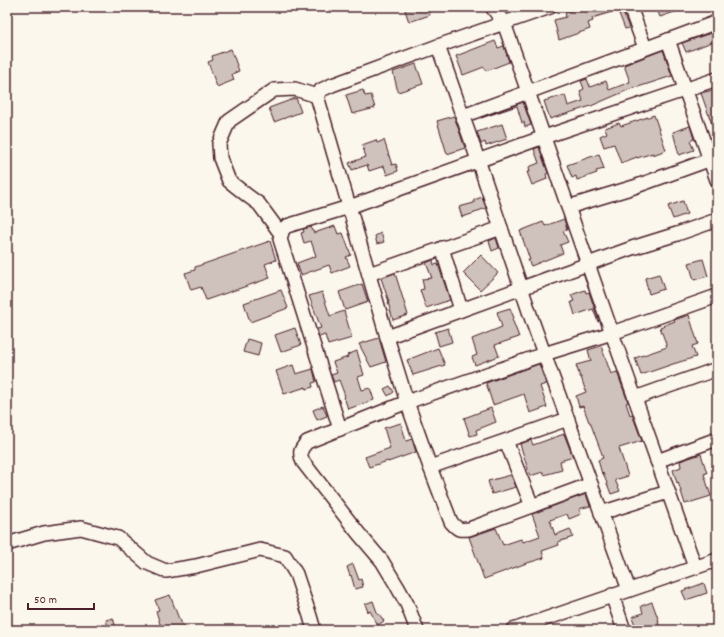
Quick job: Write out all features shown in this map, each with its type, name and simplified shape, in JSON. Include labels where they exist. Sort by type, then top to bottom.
[{"type":"street","points":[[492,7],[504,23],[695,567]]},
{"type":"street","points":[[550,7],[526,11],[504,23],[332,85],[321,90],[317,96],[368,274],[407,402],[451,522],[456,528],[461,530],[469,529],[591,484]]},
{"type":"street","points":[[630,7],[645,48]]},
{"type":"street","points":[[463,116],[717,22]]},
{"type":"street","points":[[668,40],[713,158],[717,180]]},
{"type":"street","points":[[438,46],[544,354],[629,590]]},
{"type":"street","points":[[340,429],[280,239],[283,229],[287,226],[349,206],[544,137],[717,79]]},
{"type":"street","points":[[281,234],[259,204],[229,181],[220,158],[219,144],[229,120],[274,90],[295,89],[317,96]]},
{"type":"street","points":[[568,207],[634,187],[713,158]]},
{"type":"street","points":[[387,337],[632,248],[717,220]]},
{"type":"street","points":[[368,274],[500,228]]},
{"type":"street","points":[[442,248],[461,310]]},
{"type":"street","points":[[418,630],[398,586],[382,561],[333,501],[304,462],[300,454],[301,449],[307,442],[407,402],[717,296]]},
{"type":"street","points":[[635,398],[717,369]]},
{"type":"street","points":[[430,467],[568,419]]},
{"type":"street","points":[[657,461],[717,439]]},
{"type":"street","points":[[506,440],[532,506]]},
{"type":"street","points":[[601,513],[668,492]]},
{"type":"street","points":[[7,544],[44,533],[81,528],[118,538],[147,563],[166,571],[196,566],[260,550],[285,556],[296,574],[314,630]]},
{"type":"street","points":[[513,630],[717,560]]},
{"type":"street","points":[[612,595],[624,630]]},
{"type":"building","points":[[404,7],[427,7],[430,15],[409,22]]},
{"type":"building","points":[[583,7],[622,7],[622,9],[592,18],[593,21],[588,23],[590,29],[559,40],[554,20],[566,17],[565,12]]},
{"type":"building","points":[[656,7],[686,7],[686,8],[660,17]]},
{"type":"building","points":[[622,10],[629,28],[625,29],[618,11]]},
{"type":"building","points":[[717,32],[717,40],[686,52],[682,43]]},
{"type":"building","points":[[495,41],[498,48],[504,46],[509,62],[486,71],[484,67],[463,75],[456,56]]},
{"type":"building","points":[[231,49],[239,71],[232,74],[234,80],[217,87],[208,62],[213,60],[212,56]]},
{"type":"building","points":[[663,50],[672,76],[635,87],[591,106],[550,119],[544,101],[565,95],[568,106],[583,101],[580,91],[584,89],[581,81],[587,79],[590,87],[606,81],[609,90],[630,82],[624,65]]},
{"type":"building","points":[[416,64],[423,84],[398,92],[393,72]]},
{"type":"building","points":[[717,89],[717,136],[716,136],[701,93]]},
{"type":"building","points":[[363,90],[365,96],[371,95],[375,108],[352,114],[346,95]]},
{"type":"building","points":[[296,98],[301,112],[274,122],[269,108]]},
{"type":"building","points":[[523,102],[531,125],[525,127],[524,122],[522,123],[517,106],[481,118]]},
{"type":"building","points":[[654,115],[666,150],[653,155],[653,153],[637,157],[621,163],[614,144],[604,147],[600,136],[607,133],[605,128],[619,123],[621,126]]},
{"type":"building","points":[[454,116],[465,148],[447,154],[437,121]]},
{"type":"building","points":[[502,124],[507,139],[486,146],[485,142],[481,144],[477,132]]},
{"type":"building","points":[[690,126],[694,139],[690,141],[694,150],[679,155],[673,132]]},
{"type":"building","points":[[376,140],[377,143],[384,140],[392,165],[396,164],[398,171],[387,175],[384,166],[369,171],[367,165],[352,170],[349,163],[366,157],[362,145]]},
{"type":"building","points":[[539,147],[548,173],[546,174],[547,179],[532,185],[527,172],[530,172],[529,167],[539,163],[534,149]]},
{"type":"building","points":[[599,154],[604,169],[577,180],[576,176],[572,178],[567,165]]},
{"type":"building","points":[[482,197],[486,208],[462,217],[459,207],[474,203],[474,200]]},
{"type":"building","points":[[683,201],[687,214],[673,219],[668,206]]},
{"type":"building","points":[[564,219],[567,230],[563,231],[568,242],[560,245],[563,253],[531,266],[520,231],[543,222],[545,226]]},
{"type":"building","points":[[335,226],[338,234],[343,233],[351,255],[346,257],[350,266],[332,273],[329,265],[301,275],[297,263],[316,256],[311,241],[304,243],[301,233],[304,232],[303,229],[311,227],[314,233]]},
{"type":"building","points":[[381,233],[384,242],[377,244],[375,236]]},
{"type":"building","points":[[496,238],[499,248],[492,251],[489,241]]},
{"type":"building","points":[[270,241],[276,260],[265,264],[270,278],[206,300],[201,287],[191,290],[185,273],[195,270],[195,267]]},
{"type":"building","points":[[481,255],[498,273],[480,290],[463,273]]},
{"type":"building","points":[[703,259],[708,276],[694,280],[689,263]]},
{"type":"building","points":[[433,260],[434,265],[438,264],[450,300],[426,308],[420,290],[424,289],[422,279],[432,278],[426,263]]},
{"type":"building","points":[[395,273],[408,315],[393,320],[381,278]]},
{"type":"building","points":[[659,274],[664,289],[649,294],[645,278]]},
{"type":"building","points":[[362,284],[368,302],[345,310],[339,292]]},
{"type":"building","points":[[281,290],[288,308],[250,322],[244,303]]},
{"type":"building","points":[[585,290],[586,293],[589,292],[599,322],[593,309],[575,315],[571,302],[574,301],[571,295]]},
{"type":"building","points":[[322,292],[330,316],[344,311],[352,338],[328,345],[325,335],[319,337],[317,329],[321,328],[309,296]]},
{"type":"building","points":[[510,308],[514,318],[512,319],[519,337],[495,345],[499,356],[475,365],[472,357],[477,355],[472,339],[502,327],[497,312]]},
{"type":"building","points":[[689,315],[698,344],[692,346],[696,357],[641,375],[635,358],[667,347],[660,327]]},
{"type":"building","points":[[295,328],[301,345],[281,352],[275,335]]},
{"type":"building","points":[[448,328],[452,342],[439,346],[435,332]]},
{"type":"building","points":[[379,338],[386,362],[371,367],[359,344]]},
{"type":"building","points":[[247,339],[261,343],[258,356],[243,352]]},
{"type":"building","points":[[601,346],[611,374],[617,372],[628,402],[626,403],[630,415],[632,414],[642,441],[619,448],[628,476],[615,480],[620,491],[611,494],[603,473],[602,474],[598,460],[603,458],[602,454],[583,406],[579,407],[576,396],[586,392],[576,365],[591,361],[588,350]]},
{"type":"building","points":[[438,348],[445,365],[413,375],[407,360]]},
{"type":"building","points":[[357,351],[364,375],[358,377],[362,390],[370,388],[374,400],[348,409],[339,380],[334,382],[331,375],[337,373],[333,362],[348,357],[347,355]]},
{"type":"building","points":[[539,364],[546,384],[540,386],[547,407],[530,413],[524,394],[493,405],[486,383]]},
{"type":"building","points":[[293,365],[296,374],[313,369],[316,382],[312,383],[313,387],[306,389],[306,387],[284,394],[276,371]]},
{"type":"building","points":[[390,386],[394,392],[388,396],[384,389]]},
{"type":"building","points":[[323,406],[327,416],[317,420],[313,410]]},
{"type":"building","points":[[491,408],[496,422],[476,430],[477,434],[470,436],[464,418]]},
{"type":"building","points":[[401,423],[406,441],[412,439],[416,452],[369,467],[365,457],[390,448],[384,428]]},
{"type":"building","points":[[564,434],[573,457],[560,461],[562,470],[544,475],[543,472],[530,476],[520,444],[531,440],[533,445]]},
{"type":"building","points":[[701,454],[707,473],[704,474],[711,496],[685,504],[673,470],[681,467],[680,461]]},
{"type":"building","points":[[511,475],[516,487],[492,494],[488,481]]},
{"type":"building","points":[[586,494],[590,506],[579,509],[581,514],[569,519],[567,514],[550,520],[555,535],[570,529],[573,537],[558,542],[559,545],[542,551],[544,558],[484,579],[469,537],[496,528],[503,545],[521,539],[523,542],[540,536],[532,514]]},
{"type":"building","points":[[353,564],[359,580],[361,579],[363,587],[355,589],[347,567]]},
{"type":"building","points":[[704,583],[707,593],[686,600],[682,591]]},
{"type":"building","points":[[170,595],[184,630],[162,630],[156,611],[159,610],[155,600]]},
{"type":"building","points":[[373,601],[378,615],[379,614],[384,621],[378,625],[370,611],[368,612],[365,604]]},
{"type":"building","points":[[652,602],[659,621],[660,629],[637,630],[632,617],[643,613],[641,606]]},
{"type":"building","points":[[113,618],[116,628],[109,630],[106,620]]}]
